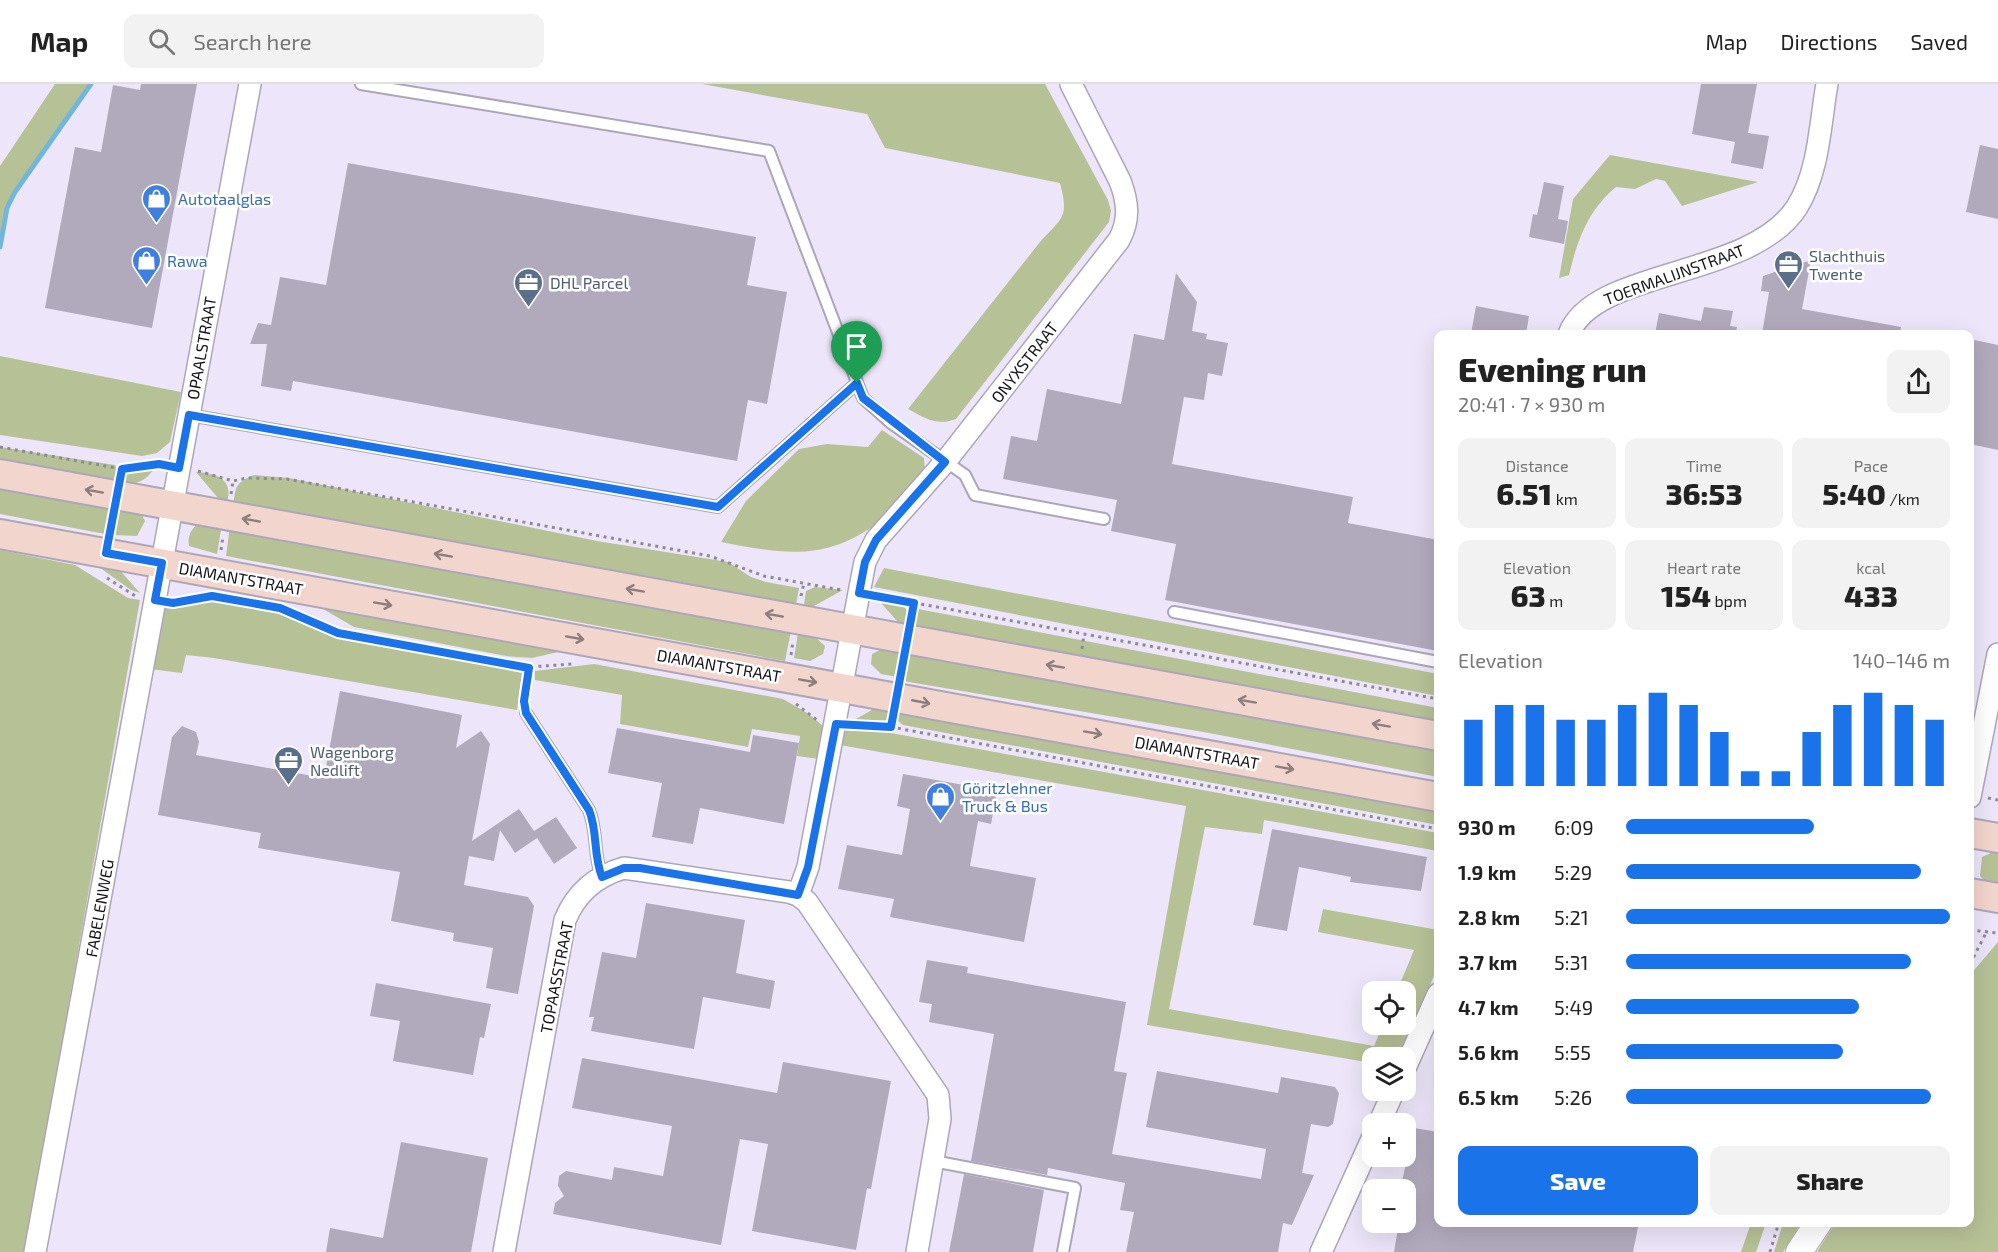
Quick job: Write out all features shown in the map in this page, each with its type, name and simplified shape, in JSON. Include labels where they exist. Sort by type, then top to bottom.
[{"type":"main road","points":[[0,474],[119,482],[172,506],[1434,735]]},
{"type":"main road","name":"DIAMANTSTRAAT","points":[[0,534],[1434,795]]},
{"type":"main road","points":[[1974,833],[1998,838]]},
{"type":"main road","points":[[1974,893],[1998,898]]},
{"type":"street","name":"OPAALSTRAAT","points":[[162,563],[250,84]]},
{"type":"street","name":"ONYXSTRAAT","points":[[843,687],[865,562],[876,540],[945,462],[1119,240],[1127,222],[1125,194],[1120,181],[1071,84]]},
{"type":"street","name":"TOERMALIJNSTRAAT","points":[[1571,330],[1579,317],[1602,299],[1748,248],[1781,225],[1795,209],[1807,187],[1827,84]]},
{"type":"street","name":"FABELENWEG","points":[[35,1252],[162,563]]},
{"type":"street","points":[[1974,777],[1998,654]]},
{"type":"street","points":[[843,687],[808,867],[798,895],[807,902],[938,1095],[940,1119],[917,1252]]},
{"type":"street","name":"TOPAASSTRAAT","points":[[504,1252],[565,920],[587,886],[624,868],[640,868],[798,895]]},
{"type":"street","points":[[1414,1047],[1434,1002]]},
{"type":"street","points":[[1321,1252],[1362,1160]]},
{"type":"street","points":[[1799,1252],[1816,1227]]},
{"type":"lane","points":[[361,84],[769,151],[863,398],[965,476],[975,495],[1104,519]]},
{"type":"lane","points":[[189,415],[718,507],[857,383]]},
{"type":"lane","points":[[1174,612],[1434,661]]},
{"type":"lane","points":[[526,713],[593,818],[596,863],[602,877]]},
{"type":"lane","points":[[933,1161],[1075,1188],[1063,1252]]},
{"type":"path","points":[[0,447],[119,482],[159,464],[233,481],[247,478],[286,479],[710,556],[764,576],[1434,698]]},
{"type":"path","points":[[106,553],[119,482]]},
{"type":"path","points":[[155,600],[173,603],[212,596]]},
{"type":"path","points":[[891,727],[914,603]]},
{"type":"path","points":[[289,612],[338,633],[529,668],[524,701],[526,713]]},
{"type":"path","points":[[836,724],[891,727],[1434,828]]},
{"type":"path","points":[[1974,931],[1998,933]]},
{"type":"path","points":[[1974,956],[1986,933]]},
{"type":"path","points":[[1770,1252],[1778,1227]]},
{"type":"green space","points":[[55,84],[91,84],[15,192],[7,208],[0,247],[0,166]]},
{"type":"green space","points":[[702,84],[1045,84],[1108,200],[1111,211],[1109,222],[956,419],[937,422],[908,409],[1040,242],[1059,222],[1064,210],[1060,183],[885,148],[867,114]]},
{"type":"green space","points":[[1610,155],[1758,182],[1682,206],[1665,181],[1656,179],[1635,189],[1616,187],[1598,206],[1585,227],[1569,275],[1559,278],[1573,199]]},
{"type":"green space","points":[[0,356],[181,392],[170,442],[157,453],[142,456],[0,435]]},
{"type":"green space","points":[[882,430],[924,458],[925,470],[898,504],[879,522],[841,544],[803,552],[764,550],[721,542],[746,501],[799,449],[827,444],[868,447]]},
{"type":"green space","points":[[0,447],[115,465],[118,470],[117,481],[0,461]]},
{"type":"green space","points":[[138,468],[154,469],[141,481],[124,483],[125,475]]},
{"type":"green space","points":[[196,472],[221,478],[228,487],[227,502],[223,504]]},
{"type":"green space","points":[[254,475],[289,478],[597,541],[728,562],[751,577],[799,588],[795,610],[233,506],[240,483]]},
{"type":"green space","points":[[0,483],[111,503],[105,534],[0,514]]},
{"type":"green space","points":[[120,505],[141,513],[145,521],[137,536],[115,535]]},
{"type":"green space","points":[[203,520],[222,524],[217,554],[189,546],[192,531]]},
{"type":"green space","points":[[230,525],[791,631],[785,661],[226,556]]},
{"type":"green space","points":[[0,550],[75,565],[128,598],[140,600],[25,1252],[0,1252]]},
{"type":"green space","points":[[110,559],[140,593],[131,590],[96,565]]},
{"type":"green space","points":[[884,568],[1434,673],[1434,695],[874,587]]},
{"type":"green space","points":[[815,587],[843,590],[803,612],[806,591]]},
{"type":"green space","points":[[287,588],[585,646],[532,658],[506,656],[354,627]]},
{"type":"green space","points":[[211,595],[285,609],[343,639],[522,672],[517,710],[214,658],[186,655],[182,673],[150,669],[163,601],[185,596]]},
{"type":"green space","points":[[875,596],[901,601],[908,613],[904,629]]},
{"type":"green space","points":[[918,609],[1434,707],[1434,728],[913,631],[913,620]]},
{"type":"green space","points":[[798,633],[814,636],[825,646],[823,654],[810,661],[794,658]]},
{"type":"green space","points":[[884,648],[901,651],[897,677],[881,674],[871,664],[872,654]]},
{"type":"green space","points":[[908,652],[1434,750],[1434,776],[1209,733],[903,681]]},
{"type":"green space","points":[[594,664],[783,699],[809,714],[824,727],[819,759],[797,756],[800,736],[752,729],[748,747],[620,724],[622,695],[535,680],[535,671]]},
{"type":"green space","points":[[893,698],[887,720],[849,723]]},
{"type":"green space","points":[[900,703],[1434,806],[1434,824],[903,725],[897,720]]},
{"type":"green space","points":[[847,725],[1434,832],[1434,850],[1264,820],[1262,834],[1205,827],[1169,1009],[1374,1046],[1379,1035],[1409,1035],[1404,1047],[1362,1047],[1362,1061],[1147,1025],[1186,806],[840,745]]},
{"type":"green space","points":[[1998,851],[1998,887],[1989,885],[1980,876],[1982,857]]},
{"type":"green space","points":[[1323,909],[1434,929],[1434,976],[1416,1019],[1416,981],[1401,981],[1414,950],[1318,932]]},
{"type":"green space","points":[[1998,942],[1998,1252],[1817,1252],[1833,1227],[1974,1227],[1974,970]]},
{"type":"green space","points":[[1750,1227],[1765,1227],[1756,1252],[1741,1252]]},
{"type":"green space","points":[[1782,1227],[1799,1227],[1783,1252],[1774,1252]]},
{"type":"building","points":[[141,84],[197,84],[152,328],[45,308],[75,147],[101,152],[113,85],[140,90]]},
{"type":"building","points":[[1701,84],[1757,84],[1748,133],[1769,136],[1763,169],[1731,163],[1735,142],[1692,134]]},
{"type":"building","points":[[1980,145],[1998,149],[1998,219],[1966,212]]},
{"type":"building","name":"DHL Parcel","points":[[348,163],[756,237],[747,285],[787,292],[767,404],[748,400],[737,461],[293,381],[291,391],[261,386],[267,344],[250,344],[258,323],[271,325],[280,277],[326,285]]},
{"type":"building","points":[[1544,182],[1564,186],[1558,219],[1568,221],[1564,244],[1529,237],[1533,214],[1537,215]]},
{"type":"building","points":[[1811,260],[1802,309],[1901,327],[1901,330],[1763,330],[1769,292],[1761,291],[1763,276]]},
{"type":"building","points":[[1176,273],[1197,302],[1192,331],[1207,334],[1206,339],[1228,343],[1222,376],[1208,373],[1204,400],[1184,397],[1172,464],[1353,497],[1348,523],[1434,539],[1434,650],[1165,600],[1176,544],[1111,531],[1117,500],[1003,479],[1011,436],[1037,441],[1047,389],[1121,404],[1134,334],[1164,340]]},
{"type":"building","points":[[1476,306],[1529,316],[1527,330],[1472,330]]},
{"type":"building","points":[[1704,307],[1733,311],[1730,326],[1737,327],[1737,330],[1656,330],[1659,313],[1701,321]]},
{"type":"building","points":[[1974,340],[1998,345],[1998,450],[1974,445]]},
{"type":"building","points":[[340,691],[462,715],[456,748],[481,731],[490,744],[472,841],[519,809],[534,831],[556,817],[577,848],[554,864],[537,838],[515,853],[500,830],[494,861],[469,856],[464,885],[528,897],[534,906],[518,994],[486,988],[493,948],[453,941],[454,933],[391,921],[400,872],[258,848],[261,833],[158,815],[172,737],[182,726],[196,732],[199,742],[196,755],[324,778]]},
{"type":"building","points":[[617,728],[750,752],[753,735],[799,743],[784,824],[700,808],[693,844],[652,837],[662,783],[608,773]]},
{"type":"building","points":[[903,774],[997,791],[991,824],[978,821],[970,866],[1036,878],[1024,942],[890,917],[894,899],[838,889],[847,845],[902,855],[910,809],[897,806]]},
{"type":"building","points":[[1272,829],[1427,857],[1421,891],[1350,882],[1351,877],[1299,867],[1287,931],[1253,925]]},
{"type":"building","points":[[646,903],[745,920],[736,973],[775,981],[770,1009],[703,997],[694,1049],[591,1031],[594,1017],[589,1017],[602,952],[636,958]]},
{"type":"building","points":[[927,960],[968,967],[967,973],[1126,1002],[1114,1071],[1127,1073],[1112,1154],[1261,1179],[1266,1149],[1146,1127],[1157,1071],[1278,1093],[1281,1077],[1335,1087],[1339,1093],[1333,1124],[1328,1127],[1311,1124],[1302,1173],[1314,1175],[1292,1225],[1283,1223],[1278,1252],[1126,1252],[1134,1212],[1120,1210],[1125,1183],[1048,1168],[1047,1175],[971,1161],[994,1034],[929,1022],[932,1004],[919,1002]]},
{"type":"building","points":[[376,983],[491,1004],[484,1038],[480,1037],[473,1075],[393,1061],[400,1021],[370,1016]]},
{"type":"building","points":[[582,1058],[777,1093],[783,1062],[891,1081],[871,1189],[867,1188],[856,1250],[752,1231],[768,1144],[740,1139],[721,1245],[553,1214],[555,1203],[564,1196],[558,1186],[559,1176],[566,1171],[612,1180],[614,1167],[663,1176],[672,1126],[572,1108]]},
{"type":"building","points":[[1416,1128],[1434,1131],[1434,1227],[1638,1227],[1633,1252],[1394,1252],[1397,1233],[1416,1233],[1416,1179],[1402,1179],[1405,1167],[1416,1167]]},
{"type":"building","points":[[401,1142],[488,1158],[471,1252],[326,1252],[330,1228],[383,1238]]},
{"type":"building","points":[[964,1174],[1044,1190],[1033,1252],[949,1252]]},
{"type":"waterway","points":[[0,247],[7,208],[15,192],[91,84]]},
{"type":"place","name":"Autotaalglas","points":[[157,224]]},
{"type":"place","name":"Rawa","points":[[146,286]]},
{"type":"place","name":"Slachthuis Twente","points":[[1788,290]]},
{"type":"place","name":"DHL Parcel","points":[[529,308]]},
{"type":"place","name":"Wagenborg Nedlift","points":[[289,786]]},
{"type":"place","name":"Göritzlehner Truck & Bus","points":[[941,822]]},
{"type":"route","points":[[857,383],[863,398],[891,423],[945,462],[876,540],[865,562],[859,593],[914,603],[891,727],[836,724],[808,867],[804,884],[798,895],[640,868],[624,868],[602,877],[594,852],[593,818],[526,713],[524,701],[529,668],[338,633],[310,623],[280,608],[212,596],[173,603],[155,600],[162,563],[106,553],[122,469],[159,464],[179,468],[189,415],[718,507],[857,383]]}]
